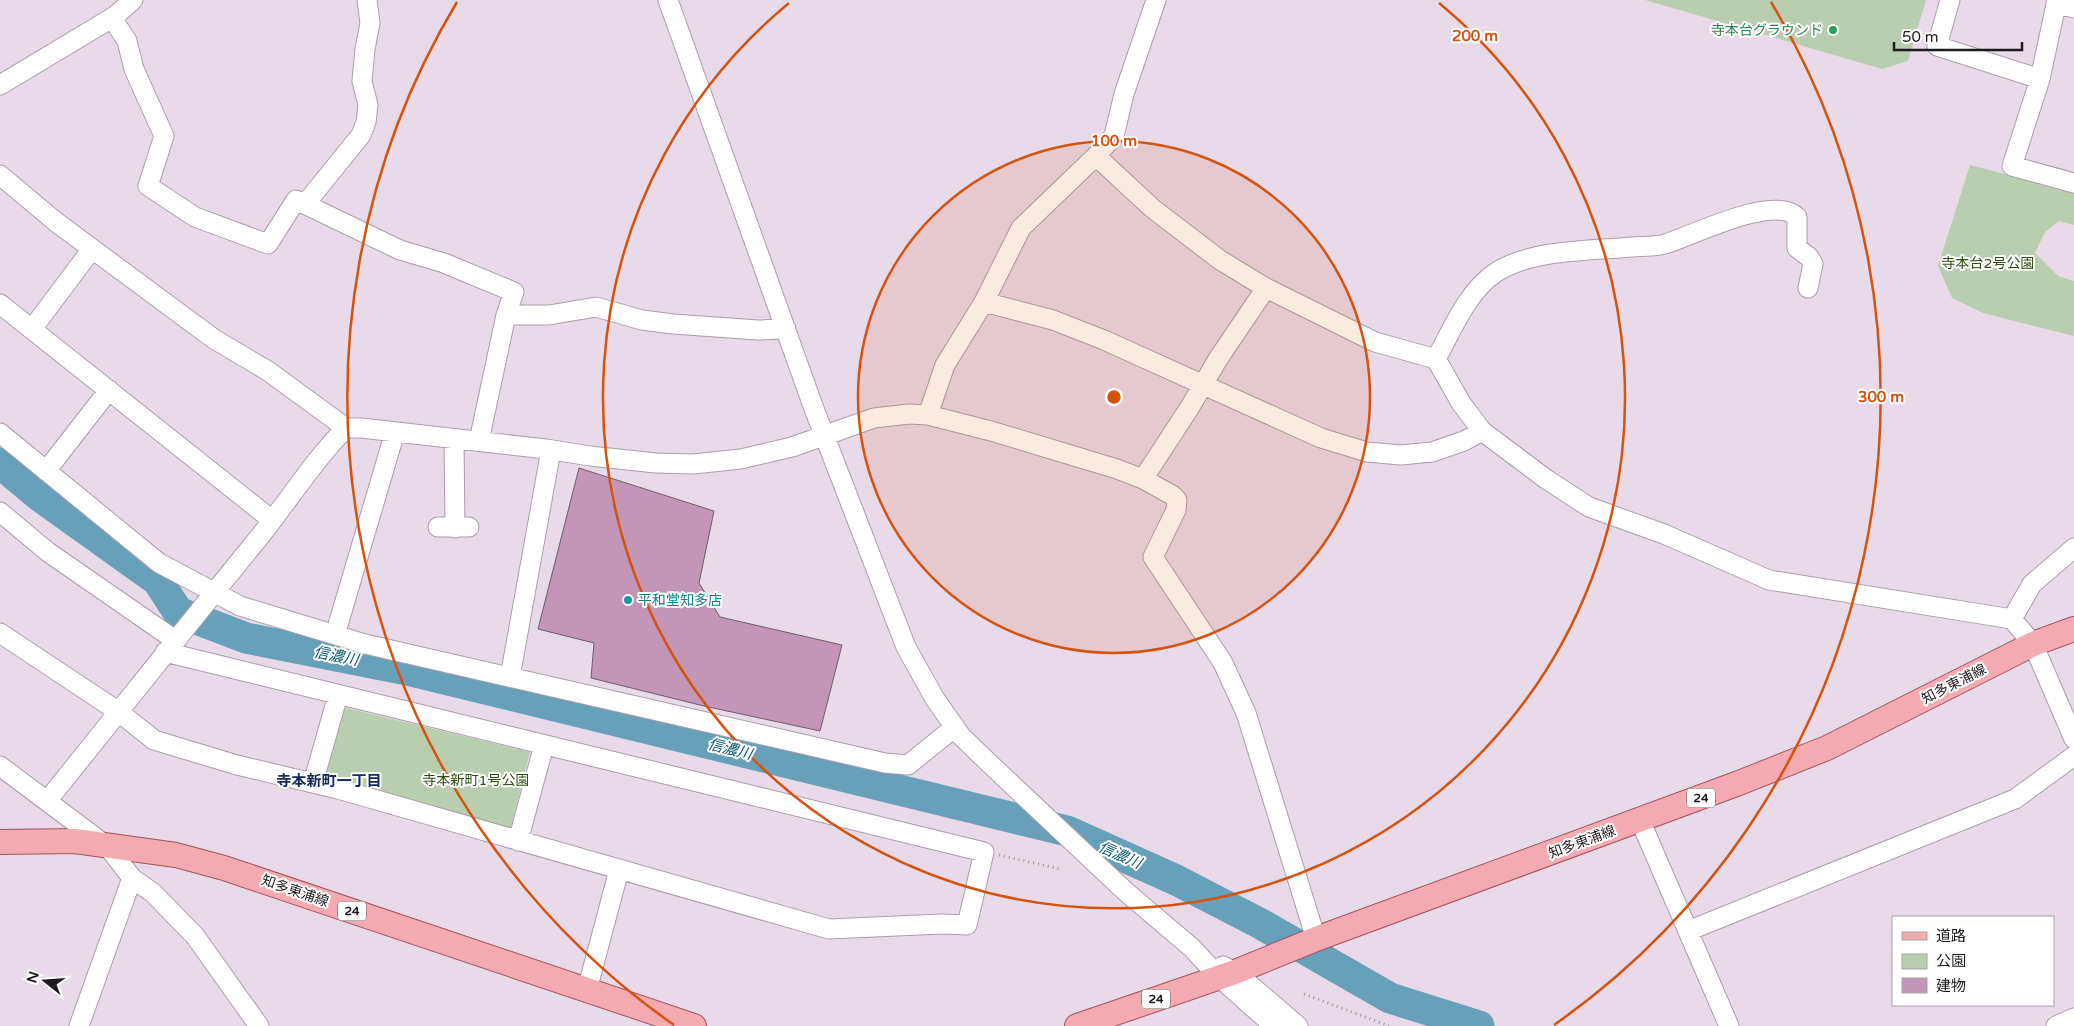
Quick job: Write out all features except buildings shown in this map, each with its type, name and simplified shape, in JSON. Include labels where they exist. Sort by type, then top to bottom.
[{"type":"main road","name":"知多東浦線","points":[[1077,1026],[1228,975],[1826,748],[2033,644],[2074,629]]},
{"type":"main road","name":"知多東浦線","points":[[0,842],[75,841],[176,855],[224,868],[694,1026]]},
{"type":"street","points":[[306,203],[361,135],[366,122],[368,105],[362,81],[370,24],[367,0]]},
{"type":"street","points":[[668,0],[813,406],[826,435],[906,647],[935,699],[967,742],[1125,891],[1192,948],[1298,1026]]},
{"type":"street","points":[[928,415],[945,365],[984,302],[1021,228],[1096,156],[1114,136],[1124,94],[1156,0]]},
{"type":"street","points":[[1950,0],[1937,46],[2040,79]]},
{"type":"street","points":[[0,85],[112,18],[130,1]]},
{"type":"street","points":[[2063,4],[2012,166],[2074,183]]},
{"type":"street","points":[[112,18],[127,41],[134,69],[164,136],[148,186],[195,217],[268,244],[296,200],[306,203],[400,250],[444,263],[514,292],[506,315],[479,442]]},
{"type":"street","points":[[1096,156],[1152,208],[1220,260],[1266,288],[1376,342],[1436,359],[1461,402],[1482,431],[1546,480],[1589,507],[1664,534],[1769,580],[2012,619],[2033,644],[2074,739]]},
{"type":"street","points":[[0,175],[92,249],[214,339],[268,370],[346,428],[361,428],[647,462],[693,464],[742,459],[792,447],[874,418],[908,414],[928,415],[1118,469],[1143,479],[1172,495],[1177,500],[1176,510],[1153,558],[1223,663],[1246,713],[1316,940]]},
{"type":"street","points":[[1436,359],[1472,295],[1497,272],[1539,256],[1663,244],[1740,215],[1784,210],[1793,212],[1797,217],[1798,248],[1813,264],[1808,288]]},
{"type":"street","points":[[32,329],[92,249]]},
{"type":"street","points":[[1143,479],[1266,288]]},
{"type":"street","points":[[984,302],[1053,320],[1104,340],[1321,438],[1367,452],[1401,455],[1432,452],[1464,441],[1482,431]]},
{"type":"street","points":[[0,304],[272,520]]},
{"type":"street","points":[[506,315],[550,315],[596,308],[642,320],[673,324],[758,330],[786,329]]},
{"type":"street","points":[[46,472],[109,390]]},
{"type":"street","points":[[47,802],[172,643],[346,428]]},
{"type":"street","points":[[335,635],[395,432]]},
{"type":"street","points":[[0,433],[159,563],[240,606],[365,644],[900,765],[908,765],[955,727]]},
{"type":"street","points":[[454,439],[454,528]]},
{"type":"street","points":[[510,677],[551,450]]},
{"type":"street","points":[[0,512],[48,552],[172,643],[338,694],[984,852],[967,925],[942,924],[829,929],[313,783],[236,765],[154,740],[119,712],[0,633]]},
{"type":"street","points":[[2012,619],[2032,584],[2074,548]]},
{"type":"street","points":[[313,783],[338,694]]},
{"type":"street","points":[[518,841],[544,745]]},
{"type":"street","points":[[1688,931],[2015,799],[2074,756]]},
{"type":"street","points":[[0,766],[108,847],[132,878],[153,894],[195,936],[259,1026]]},
{"type":"street","points":[[1640,820],[1729,1026]]},
{"type":"street","points":[[587,990],[619,870]]},
{"type":"street","points":[[79,1026],[132,878]]},
{"type":"street","points":[[1228,975],[1274,1026]]},
{"type":"street","points":[[2056,1026],[2074,1018]]},
{"type":"path","points":[[984,852],[1060,870]]},
{"type":"path","points":[[1304,994],[1389,1026]]},
{"type":"green space","name":"寺本台グラウンド","points":[[1645,0],[1926,0],[1908,61],[1882,69]]},
{"type":"green space","name":"寺本台2号公園","points":[[1970,165],[2074,192],[2074,225],[2059,221],[2045,232],[2035,253],[2058,276],[2074,281],[2074,336],[1983,313],[1952,298],[1938,266]]},
{"type":"green space","name":"寺本新町1号公園","points":[[342,707],[530,752],[510,831],[323,778]]},
{"type":"waterway","name":"信濃川","points":[[0,463],[42,498],[158,581],[178,612],[246,638],[407,670],[1067,831],[1176,880],[1261,924],[1390,998],[1479,1026]]},
{"type":"place","name":"寺本台グラウンド","points":[[1833,30]]},
{"type":"place","name":"平和堂知多店","points":[[628,600]]},
{"type":"district","name":"寺本新町一丁目","points":[[329,781]]}]
